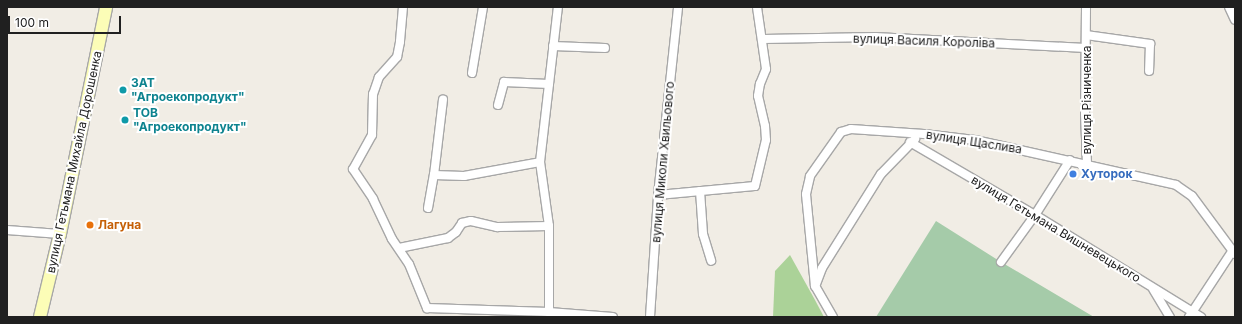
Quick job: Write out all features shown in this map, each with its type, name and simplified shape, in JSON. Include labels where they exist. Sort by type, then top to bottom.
[{"type":"street","name":"вулиця Гетьмана Михайла Дорошенка","points":[[40,317],[60,234],[106,7]]},
{"type":"street","points":[[403,7],[397,57],[378,77],[373,94],[372,135],[352,169],[373,199],[409,264],[427,308],[549,312],[613,317]]},
{"type":"street","points":[[472,73],[483,7]]},
{"type":"street","points":[[549,312],[549,226],[540,162],[558,7]]},
{"type":"street","name":"вулиця Миколи Хвильового","points":[[650,317],[658,195],[678,7]]},
{"type":"street","points":[[658,195],[755,186],[766,140],[765,126],[758,96],[760,84],[766,69],[757,7]]},
{"type":"street","name":"вулиця Різниченка","points":[[1086,7],[1085,114],[1087,164]]},
{"type":"street","points":[[1229,7],[1235,20]]},
{"type":"street","name":"вулиця Різниченка","points":[[1086,35],[1150,44],[1149,72]]},
{"type":"street","name":"вулиця Василя Короліва","points":[[762,39],[875,37],[1086,48]]},
{"type":"street","points":[[553,46],[605,48]]},
{"type":"street","points":[[498,105],[504,82],[549,84]]},
{"type":"street","points":[[428,208],[434,175],[443,100]]},
{"type":"street","name":"вулиця Щаслива","points":[[815,286],[806,194],[810,176],[841,132],[851,129],[924,134],[975,140],[1070,160],[1176,185],[1192,196],[1234,252]]},
{"type":"street","points":[[833,317],[815,286],[822,268],[881,174],[910,142],[924,134]]},
{"type":"street","name":"вулиця Гетьмана Вишневецького","points":[[910,142],[1035,215],[1152,287],[1191,314],[1201,317]]},
{"type":"street","points":[[1001,262],[1035,215],[1070,160]]},
{"type":"street","points":[[434,175],[464,176],[540,162]]},
{"type":"street","points":[[700,191],[702,234],[711,261]]},
{"type":"street","points":[[399,248],[448,238],[456,232],[462,223],[471,221],[497,227],[549,226]]},
{"type":"street","points":[[7,230],[60,234]]},
{"type":"street","points":[[1191,314],[1234,252]]},
{"type":"street","points":[[1152,287],[1170,317]]},
{"type":"green space","points":[[936,221],[1001,262],[1094,317],[876,317]]},
{"type":"green space","points":[[790,255],[824,317],[773,317],[775,271]]},
{"type":"place","name":"ЗАТ \"Агроекопродукт\"","points":[[123,90]]},
{"type":"place","name":"ТОВ \"Агроекопродукт\"","points":[[125,120]]},
{"type":"place","name":"Хуторок","points":[[1073,174]]},
{"type":"place","name":"Лагуна","points":[[90,225]]}]
